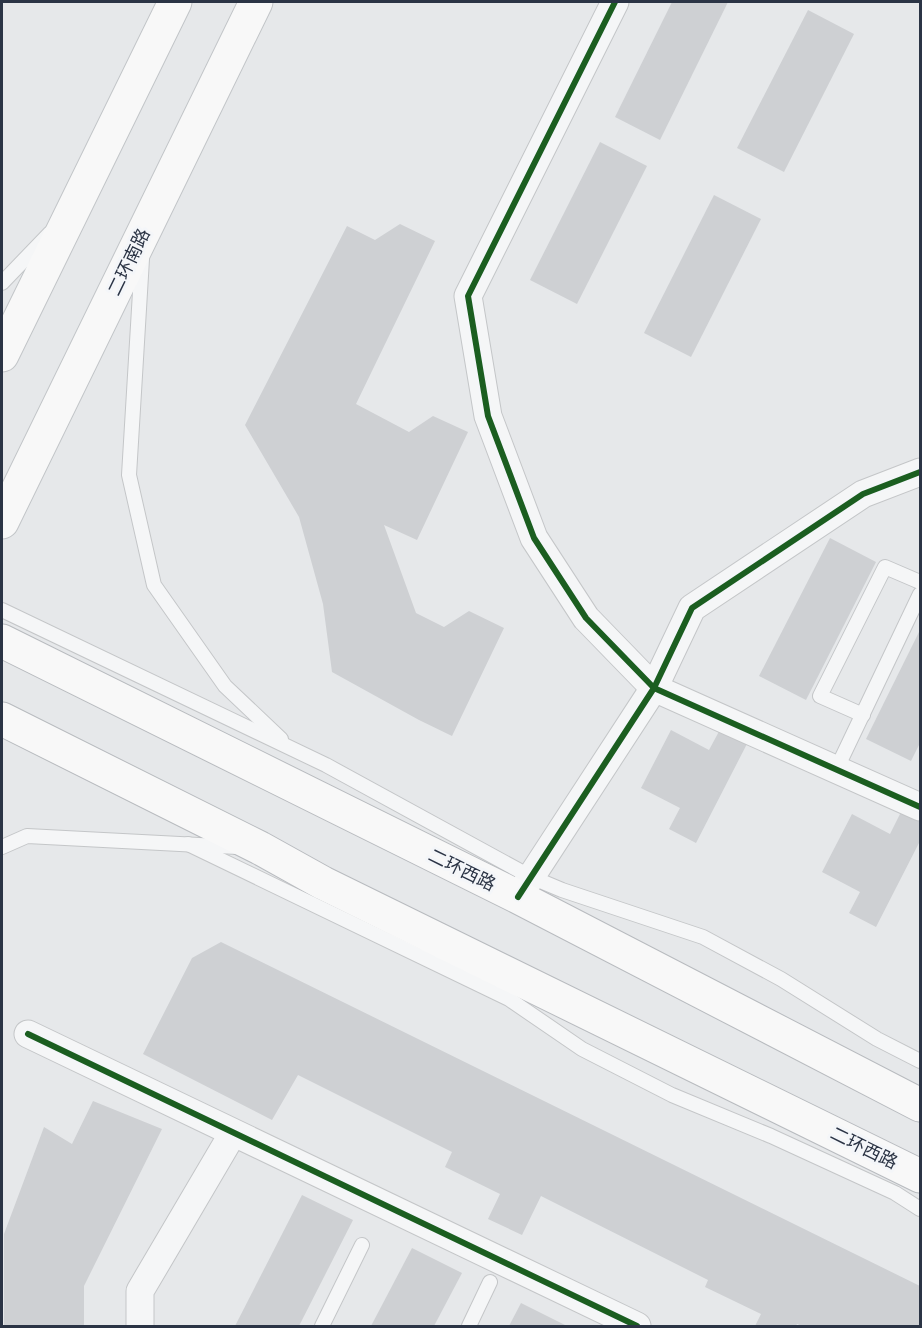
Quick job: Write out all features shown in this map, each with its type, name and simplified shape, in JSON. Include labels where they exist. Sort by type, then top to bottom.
[{"type":"main road","points":[[2,355],[175,2]]},
{"type":"main road","name":"二环南路","points":[[2,522],[256,2]]},
{"type":"main road","name":"二环西路","points":[[2,641],[525,887],[921,1104]]},
{"type":"main road","name":"二环西路","points":[[2,719],[260,848],[323,883],[921,1176]]},
{"type":"street","points":[[615,2],[468,296],[489,416],[534,538],[586,618],[654,687],[921,807]]},
{"type":"street","points":[[525,887],[654,687],[692,608],[863,494],[921,472]]},
{"type":"street","points":[[28,1034],[637,1326]]},
{"type":"street","points":[[140,1326],[141,1291],[233,1132]]},
{"type":"lane","points":[[2,283],[74,207]]},
{"type":"lane","points":[[143,232],[129,475],[154,585],[225,686],[291,748]]},
{"type":"lane","points":[[863,715],[820,696],[885,567],[921,582]]},
{"type":"lane","points":[[837,768],[921,594]]},
{"type":"lane","points":[[2,610],[326,765],[525,887],[562,890],[703,937],[781,979],[877,1039],[921,1061]]},
{"type":"lane","points":[[2,847],[27,836],[260,848]]},
{"type":"lane","points":[[188,844],[508,999],[582,1049],[672,1095],[813,1155],[895,1193],[921,1209]]},
{"type":"lane","points":[[322,1326],[362,1245]]},
{"type":"lane","points":[[469,1326],[490,1282]]},
{"type":"building","points":[[672,2],[728,2],[660,140],[615,117]]},
{"type":"building","points":[[808,10],[854,34],[784,172],[737,148]]},
{"type":"building","points":[[600,142],[647,166],[577,304],[530,280]]},
{"type":"building","points":[[714,195],[761,219],[691,357],[644,333]]},
{"type":"building","points":[[400,224],[435,241],[356,404],[409,432],[433,416],[468,432],[417,540],[384,525],[416,613],[444,627],[469,611],[504,628],[452,736],[332,672],[323,604],[299,517],[245,425],[347,226],[375,240]]},
{"type":"building","points":[[830,538],[876,562],[806,700],[759,676]]},
{"type":"building","points":[[920,630],[920,743],[911,761],[866,739]]},
{"type":"building","points":[[723,724],[750,738],[696,843],[669,829],[680,808],[641,788],[671,730],[709,750]]},
{"type":"building","points":[[903,808],[920,817],[920,841],[876,927],[849,913],[860,892],[822,872],[852,814],[890,834]]},
{"type":"building","points":[[221,942],[920,1286],[920,1326],[802,1326],[797,1324],[796,1326],[755,1326],[761,1314],[705,1287],[708,1280],[541,1196],[522,1235],[488,1219],[500,1194],[445,1167],[452,1152],[298,1075],[272,1120],[143,1054],[192,958]]},
{"type":"building","points":[[93,1101],[162,1129],[84,1286],[84,1326],[4,1326],[4,1234],[44,1127],[72,1144]]},
{"type":"building","points":[[302,1195],[353,1220],[299,1326],[235,1326]]},
{"type":"building","points":[[412,1248],[462,1273],[434,1326],[371,1326]]},
{"type":"building","points":[[521,1303],[567,1326],[509,1326]]},
{"type":"cycle path","points":[[615,2],[468,296],[488,416],[534,538],[586,618],[654,688],[920,807]]},
{"type":"cycle path","points":[[518,897],[654,688],[692,608],[863,494],[920,472]]},
{"type":"cycle path","points":[[28,1034],[637,1326]]}]
